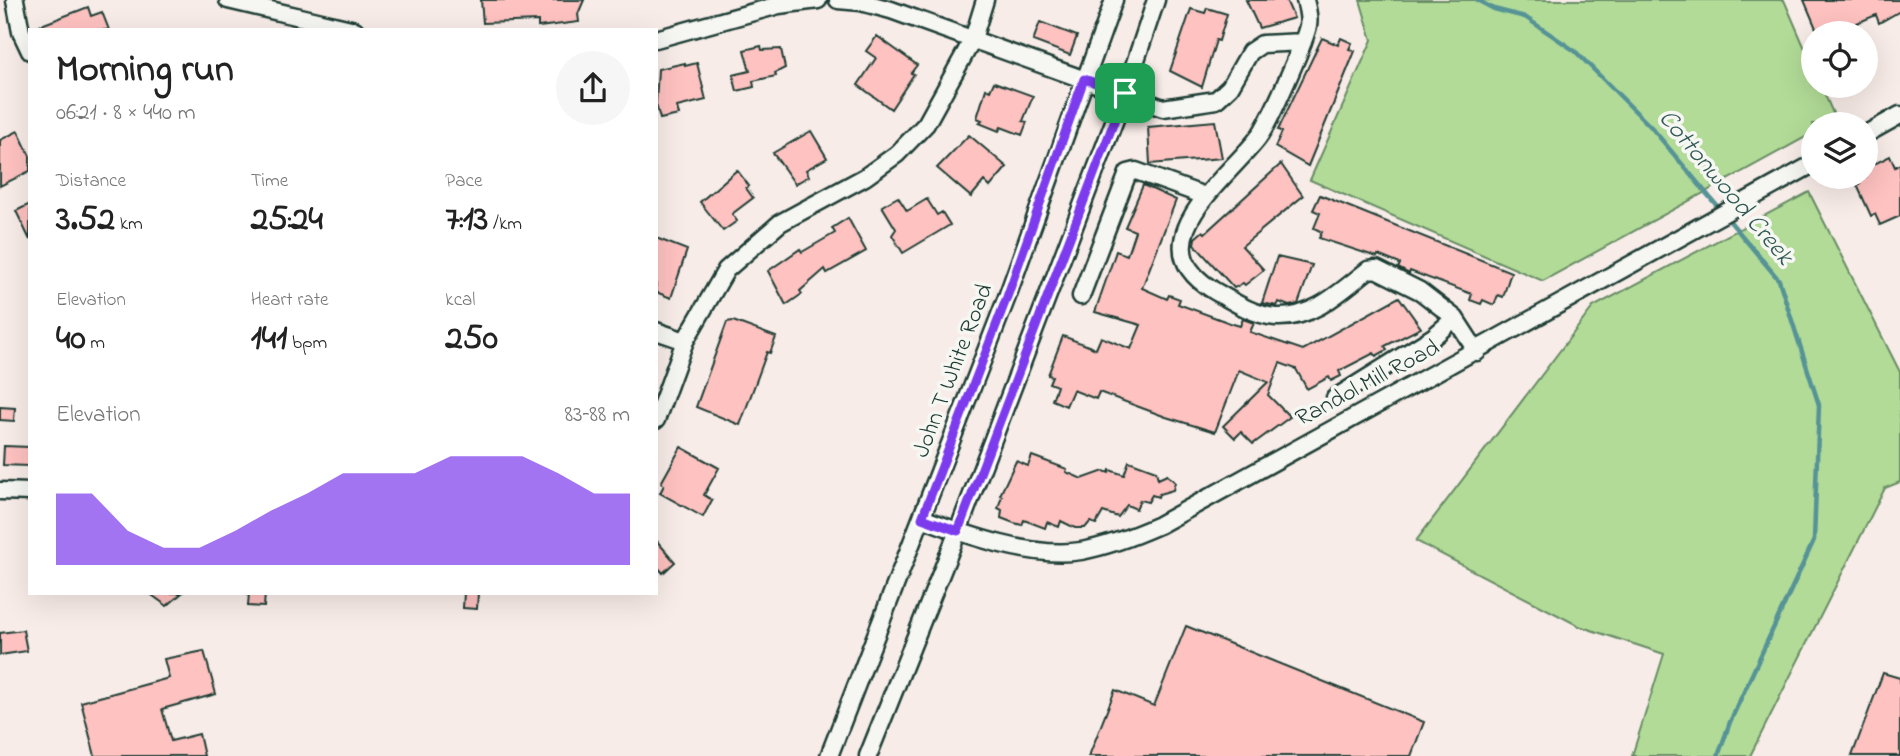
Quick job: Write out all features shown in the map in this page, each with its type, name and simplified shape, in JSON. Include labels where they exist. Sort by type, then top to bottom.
[{"type":"street","points":[[15,0],[21,32],[28,47]]},
{"type":"street","points":[[228,0],[347,28]]},
{"type":"street","points":[[658,38],[779,5],[818,0]]},
{"type":"street","points":[[838,0],[861,2],[891,10],[1163,108],[1216,100],[1230,87],[1250,52],[1262,44],[1303,43]]},
{"type":"street","points":[[658,415],[685,341],[726,270],[780,223],[865,177],[897,154],[926,124],[972,39],[985,0]]},
{"type":"street","name":"John T White Road","points":[[830,756],[1007,297],[1114,0]]},
{"type":"street","points":[[868,756],[958,531],[1125,93],[1156,0]]},
{"type":"street","points":[[1305,0],[1309,24],[1303,43],[1261,135],[1190,216],[1182,244],[1186,263],[1194,278],[1242,308],[1271,316],[1303,314],[1324,303],[1368,270],[1376,270],[1420,291],[1455,318],[1477,352]]},
{"type":"street","points":[[1878,127],[1900,115]]},
{"type":"street","points":[[1081,296],[1128,173],[1136,170],[1205,196]]},
{"type":"street","name":"Randol Mill Road","points":[[922,518],[958,531],[1055,552],[1079,551],[1119,541],[1159,525],[1239,478],[1477,352],[1801,170]]},
{"type":"street","points":[[1335,398],[1433,337],[1455,318]]},
{"type":"street","points":[[658,332],[685,341]]},
{"type":"street","points":[[0,491],[28,492]]},
{"type":"green space","points":[[1360,0],[1784,0],[1801,39],[1801,98],[1826,98],[1832,112],[1801,112],[1801,140],[1543,281],[1310,180],[1372,40]]},
{"type":"green space","points":[[1809,192],[1900,372],[1900,482],[1885,488],[1750,756],[1632,756],[1664,654],[1579,626],[1416,541],[1593,307]]},
{"type":"building","points":[[481,0],[584,0],[578,14],[579,22],[538,27],[538,21],[483,23]]},
{"type":"building","points":[[1246,0],[1286,0],[1294,18],[1259,28]]},
{"type":"building","points":[[1804,0],[1900,0],[1900,11],[1879,23],[1876,15],[1862,21],[1813,21]]},
{"type":"building","points":[[88,7],[91,16],[102,12],[108,28],[34,28]]},
{"type":"building","points":[[1207,8],[1227,14],[1202,87],[1170,71],[1191,9],[1205,13]]},
{"type":"building","points":[[1040,22],[1077,36],[1070,55],[1033,41]]},
{"type":"building","points":[[877,36],[917,65],[891,109],[858,85],[876,58],[866,51]]},
{"type":"building","points":[[1322,38],[1338,45],[1341,38],[1352,43],[1349,49],[1355,51],[1308,166],[1275,147],[1282,132],[1278,130]]},
{"type":"building","points":[[761,46],[762,50],[781,49],[785,68],[775,73],[776,76],[753,81],[754,87],[737,91],[733,75],[750,71],[744,50]]},
{"type":"building","points":[[697,63],[706,100],[677,107],[679,115],[660,119],[658,69]]},
{"type":"building","points":[[994,82],[1033,96],[1023,121],[1027,122],[1022,135],[1001,127],[999,131],[979,123],[982,120],[977,118],[986,89],[990,91]]},
{"type":"building","points":[[1215,121],[1222,158],[1150,164],[1148,127]]},
{"type":"building","points":[[18,131],[28,152],[28,172],[0,186],[0,140]]},
{"type":"building","points":[[811,131],[827,158],[806,170],[809,176],[795,184],[773,153]]},
{"type":"building","points":[[969,135],[1007,167],[990,187],[984,181],[971,197],[937,168]]},
{"type":"building","points":[[1890,156],[1895,167],[1900,164],[1900,216],[1880,225],[1875,214],[1871,216],[1859,189],[1878,189],[1878,162]]},
{"type":"building","points":[[1281,164],[1303,196],[1242,246],[1264,270],[1245,285],[1243,283],[1234,288],[1194,244],[1195,238],[1203,231],[1205,233]]},
{"type":"building","points":[[737,170],[749,186],[746,188],[753,198],[732,214],[737,221],[723,231],[700,202]]},
{"type":"building","points":[[1143,185],[1176,200],[1142,288],[1167,299],[1169,295],[1180,299],[1178,304],[1230,323],[1240,326],[1243,319],[1254,323],[1250,332],[1303,350],[1399,297],[1421,328],[1385,346],[1387,350],[1376,356],[1374,353],[1339,371],[1341,376],[1331,381],[1329,377],[1307,389],[1296,369],[1280,363],[1268,395],[1290,417],[1253,444],[1241,432],[1235,438],[1223,426],[1268,382],[1239,370],[1215,432],[1099,392],[1096,399],[1073,390],[1066,406],[1052,400],[1057,386],[1049,383],[1052,376],[1048,375],[1063,336],[1096,349],[1101,337],[1131,349],[1141,325],[1095,312],[1116,251],[1127,255],[1135,231],[1125,227]]},
{"type":"building","points":[[1320,195],[1511,272],[1503,297],[1498,295],[1494,305],[1483,300],[1481,304],[1470,300],[1472,294],[1410,271],[1409,274],[1398,268],[1400,264],[1378,255],[1377,257],[1319,238],[1322,232],[1314,228],[1320,213],[1313,210]]},
{"type":"building","points":[[898,197],[907,211],[927,199],[937,215],[942,212],[950,225],[903,253],[892,235],[896,229],[882,206]]},
{"type":"building","points":[[28,205],[28,236],[16,211]]},
{"type":"building","points":[[848,218],[866,251],[827,273],[825,269],[800,291],[802,294],[786,305],[768,271],[800,249],[802,252],[835,233],[832,228]]},
{"type":"building","points":[[658,239],[687,250],[671,298],[658,293]]},
{"type":"building","points":[[1277,257],[1312,265],[1298,304],[1289,306],[1279,302],[1277,306],[1262,303]]},
{"type":"building","points":[[733,321],[776,337],[770,353],[767,352],[740,425],[696,407],[727,322]]},
{"type":"building","points":[[0,407],[15,408],[14,421],[0,420]]},
{"type":"building","points":[[4,446],[28,447],[28,466],[3,465]]},
{"type":"building","points":[[681,447],[719,468],[704,495],[712,500],[703,517],[660,493],[664,485],[661,483]]},
{"type":"building","points":[[1032,456],[1067,469],[1066,472],[1082,479],[1104,471],[1109,473],[1110,470],[1124,475],[1129,461],[1156,471],[1158,479],[1167,475],[1175,482],[1173,490],[1159,494],[1158,497],[1152,495],[1148,502],[1140,500],[1136,509],[1127,505],[1118,517],[1103,512],[1096,524],[1090,522],[1085,528],[1075,528],[1061,521],[1059,527],[1047,522],[1045,528],[1024,520],[1022,525],[1001,518],[1002,510],[998,508],[1002,496],[1000,495],[1016,461],[1028,466]]},
{"type":"building","points":[[658,542],[675,562],[663,573],[658,567]]},
{"type":"building","points":[[152,595],[180,595],[167,606]]},
{"type":"building","points":[[249,595],[265,595],[264,607],[248,606]]},
{"type":"building","points":[[464,595],[478,595],[477,609],[463,608]]},
{"type":"building","points":[[1186,626],[1424,722],[1411,756],[1089,756],[1115,690],[1154,706]]},
{"type":"building","points":[[23,630],[27,651],[0,655],[0,633]]},
{"type":"building","points":[[204,651],[216,694],[162,709],[171,741],[199,734],[204,756],[95,756],[81,702],[169,678],[164,659]]},
{"type":"building","points":[[1883,673],[1900,678],[1900,756],[1852,756]]},
{"type":"waterway","name":"Cottonwood Creek","points":[[1477,0],[1494,9],[1525,17],[1575,51],[1651,127],[1779,280],[1819,405],[1814,540],[1730,722],[1718,756]]},
{"type":"route","points":[[1084,79],[1125,93],[958,531],[922,518],[1007,297],[1084,79]]}]
